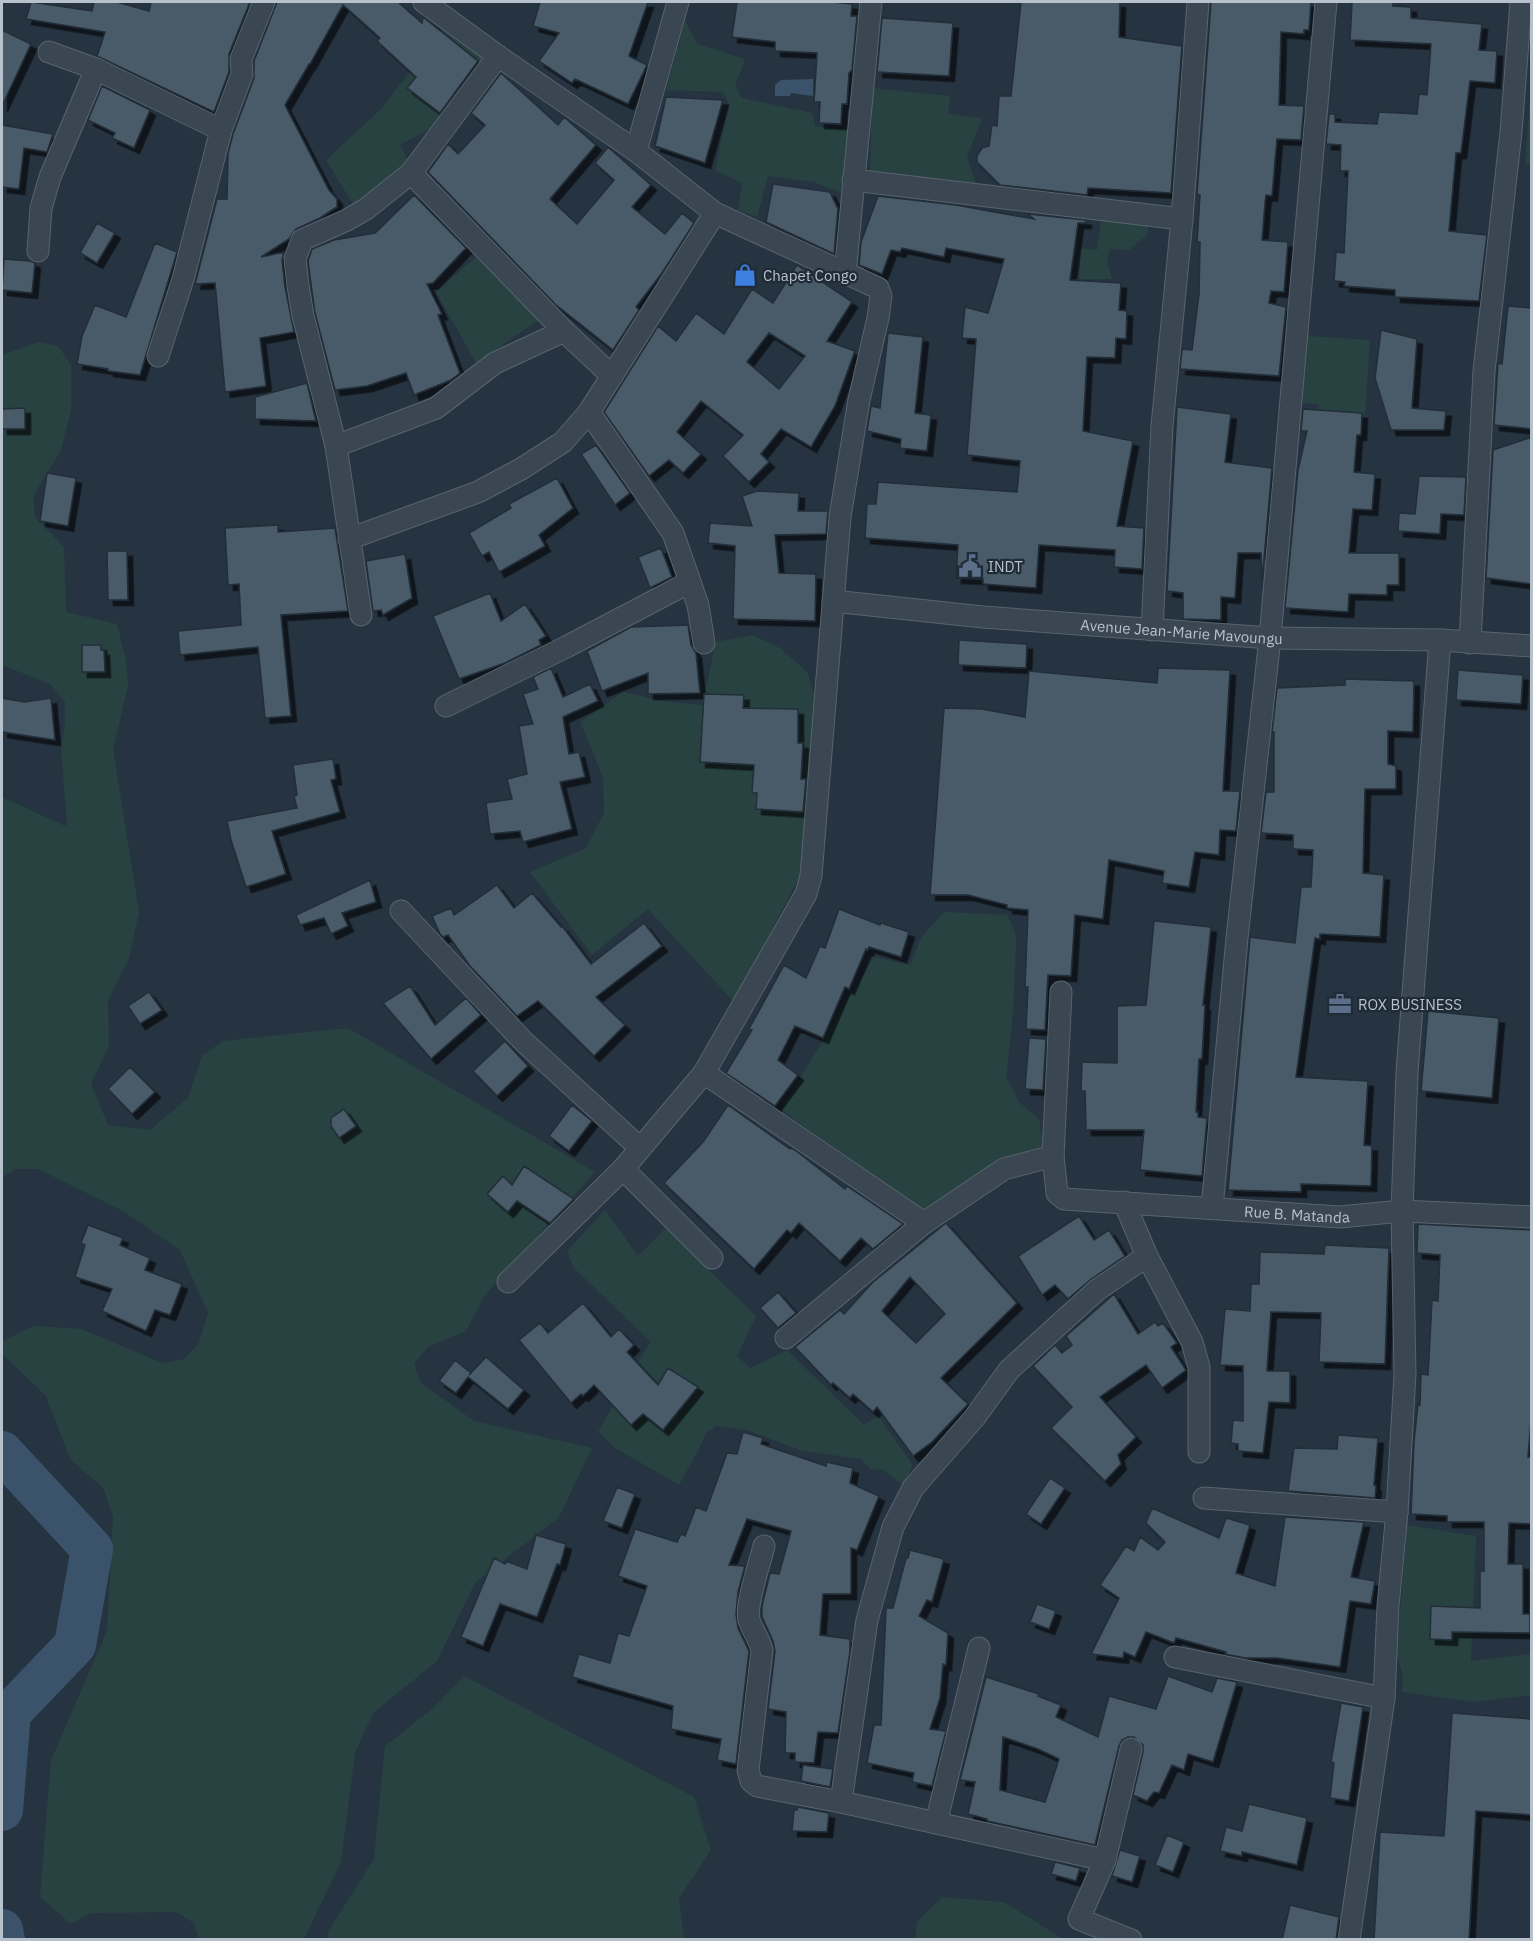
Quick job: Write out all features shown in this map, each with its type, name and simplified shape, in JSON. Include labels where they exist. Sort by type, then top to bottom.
[{"type":"street","points":[[158,356],[183,279],[220,130],[242,74],[241,59],[264,2]]},
{"type":"street","points":[[424,2],[636,151],[715,213],[871,284],[878,288],[881,296],[859,400],[840,517],[811,876],[806,894],[704,1073],[623,1169],[508,1282]]},
{"type":"street","points":[[636,151],[678,2]]},
{"type":"street","points":[[845,274],[872,2]]},
{"type":"street","points":[[1152,630],[1162,426],[1182,219],[1198,2]]},
{"type":"street","points":[[1212,1208],[1237,938],[1270,638],[1326,2]]},
{"type":"street","points":[[1470,643],[1484,371],[1511,132],[1521,2]]},
{"type":"street","points":[[49,52],[96,69],[220,130]]},
{"type":"street","points":[[361,615],[336,446],[303,316],[295,259],[302,240],[348,220],[366,209],[411,173],[498,56]]},
{"type":"street","points":[[38,251],[42,208],[50,177],[96,69]]},
{"type":"street","points":[[411,173],[564,331],[612,376]]},
{"type":"street","points":[[853,180],[1182,219]]},
{"type":"street","points":[[349,539],[487,487],[521,469],[563,442],[589,412],[715,213]]},
{"type":"street","points":[[336,446],[436,408],[495,363],[564,331]]},
{"type":"street","points":[[589,412],[673,533],[698,605],[704,643]]},
{"type":"street","points":[[446,706],[690,582]]},
{"type":"street","name":"Avenue Jean-Marie Mavoungu","points":[[833,601],[983,617],[1270,638],[1440,640],[1532,646]]},
{"type":"street","points":[[1349,1940],[1384,1698],[1388,1606],[1397,1512],[1405,1374],[1402,1211],[1407,1072],[1440,640]]},
{"type":"street","points":[[401,911],[523,1041],[640,1148]]},
{"type":"street","points":[[786,1338],[924,1223],[1004,1169],[1053,1156],[1061,992]]},
{"type":"street","points":[[704,1073],[924,1223]]},
{"type":"street","name":"Rue B. Matanda","points":[[1053,1156],[1057,1193],[1064,1199],[1340,1217],[1402,1211],[1532,1217]]},
{"type":"street","points":[[623,1169],[712,1258]]},
{"type":"street","points":[[1124,1202],[1147,1256],[1192,1342],[1199,1367],[1199,1452]]},
{"type":"street","points":[[841,1802],[867,1620],[893,1527],[913,1488],[975,1417],[1010,1370],[1097,1290],[1147,1256]]},
{"type":"street","points":[[1204,1498],[1397,1512]]},
{"type":"street","points":[[764,1546],[748,1609],[749,1621],[762,1650],[748,1770],[751,1781],[757,1786],[1106,1860]]},
{"type":"street","points":[[936,1823],[979,1648]]},
{"type":"street","points":[[1175,1657],[1384,1698]]},
{"type":"street","points":[[1131,1749],[1106,1860],[1079,1919],[1131,1940]]},
{"type":"green space","points":[[685,20],[697,44],[745,59],[735,86],[742,98],[812,113],[815,126],[841,130],[854,125],[844,194],[814,182],[768,176],[757,217],[738,210],[742,183],[715,170],[729,104],[726,97],[721,92],[666,90]]},
{"type":"green space","points":[[444,29],[487,59],[437,125],[400,145],[410,165],[355,207],[326,160],[379,111]]},
{"type":"green space","points":[[1531,84],[1531,165],[1525,164]]},
{"type":"green space","points":[[872,88],[950,96],[948,114],[982,118],[967,157],[977,186],[870,173]]},
{"type":"green space","points":[[1102,215],[1149,219],[1147,235],[1129,250],[1110,249],[1107,262],[1112,279],[1079,279],[1081,248],[1097,250]]},
{"type":"green space","points":[[480,254],[540,319],[476,363],[436,292]]},
{"type":"green space","points":[[1307,336],[1370,340],[1365,415],[1319,412],[1319,404],[1302,403]]},
{"type":"green space","points":[[38,342],[58,346],[71,365],[71,411],[60,452],[33,496],[35,517],[64,547],[66,612],[117,624],[126,661],[128,686],[113,749],[139,912],[129,958],[108,1001],[109,1046],[91,1084],[108,1125],[150,1130],[188,1098],[202,1056],[223,1041],[348,1028],[595,1172],[485,1295],[466,1331],[428,1347],[414,1364],[421,1383],[474,1421],[592,1448],[559,1517],[475,1583],[437,1661],[373,1713],[355,1753],[341,1862],[304,1939],[199,1939],[194,1923],[176,1912],[91,1913],[71,1924],[40,1897],[51,1760],[107,1631],[113,1517],[104,1489],[70,1459],[46,1396],[2,1354],[2,1341],[34,1326],[81,1329],[162,1363],[184,1359],[199,1343],[208,1313],[180,1250],[123,1211],[38,1169],[15,1169],[2,1178],[2,797],[67,827],[61,747],[65,725],[65,702],[50,684],[2,665],[2,355]]},
{"type":"green space","points":[[752,635],[780,648],[808,673],[814,695],[800,876],[734,1002],[648,909],[592,955],[530,872],[586,848],[604,813],[603,777],[580,722],[623,692],[664,701],[702,705],[716,642]]},
{"type":"green space","points":[[944,912],[1007,915],[1015,931],[1013,1013],[1006,1077],[1019,1102],[1039,1119],[1044,1149],[919,1214],[781,1109],[874,957],[910,965],[921,938]]},
{"type":"green space","points":[[605,1210],[638,1256],[666,1228],[756,1316],[737,1356],[750,1368],[787,1350],[864,1425],[878,1415],[912,1464],[906,1487],[883,1470],[870,1469],[861,1459],[802,1451],[747,1430],[716,1426],[706,1433],[679,1485],[615,1448],[598,1432],[651,1342],[573,1267],[567,1251]]},
{"type":"green space","points":[[1407,1525],[1476,1536],[1471,1661],[1531,1654],[1531,1695],[1474,1702],[1402,1692],[1403,1677],[1397,1654]]},
{"type":"green space","points":[[464,1676],[694,1797],[711,1850],[679,1898],[684,1939],[327,1939],[329,1930],[374,1859],[385,1746],[431,1710]]},
{"type":"green space","points":[[942,1897],[1004,1902],[1063,1939],[915,1939],[917,1922]]},
{"type":"water","points":[[813,79],[813,96],[791,93],[790,96],[775,96],[775,85],[781,80]]},
{"type":"building","points":[[31,2],[92,11],[94,2],[117,2],[149,11],[151,2],[250,2],[229,54],[229,72],[214,112],[97,56],[105,32],[26,19]]},
{"type":"building","points":[[277,2],[398,2],[422,23],[423,17],[478,61],[440,113],[407,88],[416,77],[377,41],[380,38],[343,5],[285,105],[329,190],[337,199],[337,207],[296,229],[289,239],[261,257],[284,252],[282,260],[285,287],[294,332],[260,338],[266,386],[225,392],[215,283],[195,284],[217,199],[227,199],[228,153],[254,78],[254,61]]},
{"type":"building","points":[[540,2],[648,2],[629,56],[647,65],[628,104],[575,79],[572,83],[539,61],[559,33],[533,26]]},
{"type":"building","points":[[737,2],[852,4],[851,16],[857,16],[847,104],[842,104],[841,124],[819,123],[820,102],[814,102],[817,53],[775,51],[775,42],[732,37]]},
{"type":"building","points":[[1021,2],[1120,2],[1119,37],[1182,46],[1171,193],[1088,188],[1087,195],[1000,185],[977,162],[977,156],[982,148],[989,146],[992,125],[997,126],[999,96],[1011,96]]},
{"type":"building","points":[[1211,2],[1311,2],[1309,30],[1304,30],[1304,34],[1281,32],[1279,105],[1304,106],[1301,140],[1277,139],[1272,196],[1266,195],[1265,203],[1262,240],[1288,242],[1284,292],[1271,291],[1269,303],[1286,307],[1279,376],[1180,369],[1182,349],[1192,350],[1199,294],[1200,242],[1197,242],[1200,195],[1197,194]]},
{"type":"building","points":[[1352,2],[1393,2],[1393,6],[1411,7],[1411,18],[1482,24],[1479,50],[1497,51],[1495,83],[1470,81],[1461,153],[1456,153],[1449,231],[1487,235],[1479,301],[1395,297],[1395,290],[1344,286],[1345,282],[1334,281],[1336,252],[1344,253],[1348,171],[1340,171],[1341,145],[1326,144],[1329,114],[1335,114],[1335,122],[1377,124],[1379,112],[1417,114],[1419,94],[1427,95],[1431,44],[1350,40]]},
{"type":"building","points":[[882,18],[953,23],[949,76],[877,72]]},
{"type":"building","points":[[2,30],[31,44],[2,106]]},
{"type":"building","points":[[501,73],[558,125],[564,117],[596,145],[550,199],[577,224],[614,180],[595,163],[608,147],[651,185],[632,207],[665,234],[682,213],[694,223],[662,273],[636,307],[639,310],[613,350],[556,305],[428,172],[448,144],[458,154],[485,125],[471,113]]},
{"type":"building","points":[[102,86],[150,110],[134,148],[112,138],[115,133],[88,120]]},
{"type":"building","points":[[666,97],[723,100],[705,163],[655,146]]},
{"type":"building","points":[[2,125],[53,134],[47,152],[24,148],[19,189],[2,187]]},
{"type":"building","points":[[773,184],[830,192],[838,209],[834,254],[766,222]]},
{"type":"building","points":[[414,195],[466,248],[433,283],[427,284],[442,314],[438,315],[460,373],[451,380],[414,395],[406,373],[367,386],[335,390],[315,313],[308,261],[312,249],[334,240],[375,233]]},
{"type":"building","points":[[878,196],[956,205],[1034,219],[1028,214],[1086,220],[1086,223],[1078,223],[1070,280],[1121,283],[1119,310],[1127,311],[1126,339],[1116,338],[1115,358],[1087,357],[1083,431],[1133,441],[1117,526],[1144,528],[1142,569],[1114,567],[1115,550],[1039,545],[1036,588],[983,584],[983,579],[956,578],[958,545],[865,538],[867,504],[876,504],[878,482],[1017,492],[1020,461],[967,455],[976,339],[962,338],[965,307],[988,313],[1004,259],[946,248],[944,257],[902,248],[900,252],[891,250],[882,274],[859,265],[861,242]]},
{"type":"building","points":[[97,223],[115,233],[97,263],[80,253]]},
{"type":"building","points":[[155,243],[177,252],[140,375],[77,364],[82,336],[95,305],[126,317]]},
{"type":"building","points":[[4,259],[35,263],[32,293],[2,290]]},
{"type":"building","points":[[797,265],[852,302],[827,341],[855,351],[835,406],[811,447],[781,429],[761,454],[769,462],[749,482],[723,456],[743,435],[701,401],[677,432],[701,454],[683,473],[669,460],[649,476],[604,412],[658,326],[676,341],[696,313],[724,334],[752,289],[773,303]],"holes":[[[769,333],[805,356],[779,389],[747,362]]]},
{"type":"building","points":[[1508,306],[1532,308],[1532,429],[1494,425],[1498,363],[1502,364]]},
{"type":"building","points":[[1381,330],[1417,339],[1412,408],[1446,411],[1444,430],[1391,430],[1375,378]]},
{"type":"building","points":[[888,333],[923,337],[915,413],[931,415],[927,451],[900,448],[901,439],[867,431],[871,406],[880,408]]},
{"type":"building","points":[[307,383],[316,421],[255,419],[255,397]]},
{"type":"building","points":[[1177,407],[1231,414],[1225,462],[1272,468],[1262,582],[1261,553],[1238,553],[1235,598],[1221,597],[1221,620],[1183,619],[1183,593],[1167,591]]},
{"type":"building","points":[[25,408],[25,429],[2,429],[2,409]]},
{"type":"building","points":[[1303,409],[1362,413],[1361,435],[1357,435],[1354,472],[1375,474],[1372,510],[1353,509],[1349,553],[1399,553],[1399,585],[1387,585],[1387,595],[1349,594],[1348,612],[1285,608],[1298,470],[1307,431],[1301,431]]},
{"type":"building","points":[[1532,437],[1532,584],[1486,578],[1493,450]]},
{"type":"building","points":[[596,445],[630,493],[615,505],[581,454]]},
{"type":"building","points":[[47,473],[76,478],[68,526],[40,521]]},
{"type":"building","points":[[1419,476],[1466,477],[1464,515],[1441,514],[1440,534],[1398,531],[1399,513],[1415,514]]},
{"type":"building","points":[[557,478],[573,508],[539,535],[545,546],[499,572],[489,552],[482,556],[469,533],[511,508],[509,504]]},
{"type":"building","points":[[757,491],[799,493],[798,511],[828,511],[826,534],[775,535],[779,573],[816,574],[815,621],[733,619],[735,546],[708,543],[710,523],[752,526],[742,496]]},
{"type":"building","points":[[278,525],[278,532],[335,528],[348,611],[281,615],[291,716],[265,718],[258,647],[180,655],[178,631],[241,625],[239,584],[228,585],[225,528]]},
{"type":"building","points":[[661,548],[672,577],[650,588],[638,557]]},
{"type":"building","points":[[107,551],[127,551],[128,600],[108,600]]},
{"type":"building","points":[[405,554],[412,598],[383,615],[381,610],[373,611],[366,561]]},
{"type":"building","points":[[490,593],[501,621],[525,604],[546,636],[539,640],[541,645],[505,663],[459,679],[433,616]]},
{"type":"building","points":[[688,625],[691,645],[696,653],[700,693],[648,694],[648,673],[602,691],[587,651],[631,627]]},
{"type":"building","points":[[959,640],[1027,644],[1026,668],[958,665]]},
{"type":"building","points":[[82,645],[101,645],[101,650],[104,650],[105,672],[82,672]]},
{"type":"building","points":[[551,668],[563,697],[590,684],[598,701],[563,717],[569,754],[579,752],[585,777],[560,782],[572,829],[523,842],[520,831],[490,834],[486,803],[512,799],[507,779],[527,774],[519,726],[533,724],[523,694],[538,689],[533,677]]},
{"type":"building","points":[[1158,668],[1230,670],[1223,791],[1240,791],[1236,831],[1220,830],[1219,855],[1195,852],[1189,887],[1162,883],[1164,871],[1109,860],[1103,919],[1075,915],[1071,976],[1048,975],[1045,1030],[1026,1029],[1028,910],[1007,908],[1007,905],[968,895],[930,895],[944,708],[982,709],[1025,717],[1029,671],[1157,683]]},
{"type":"building","points":[[1458,670],[1523,675],[1521,704],[1456,700]]},
{"type":"building","points":[[1345,679],[1414,681],[1413,732],[1388,731],[1388,764],[1396,766],[1396,789],[1365,789],[1363,873],[1384,875],[1380,937],[1320,934],[1320,939],[1315,938],[1296,1077],[1368,1081],[1364,1145],[1372,1146],[1371,1186],[1301,1184],[1301,1192],[1228,1190],[1250,937],[1295,943],[1301,887],[1311,887],[1313,850],[1293,849],[1293,835],[1261,833],[1266,792],[1274,792],[1274,732],[1272,732],[1277,688],[1345,685]]},
{"type":"building","points":[[704,694],[744,695],[743,708],[798,709],[798,743],[803,743],[801,779],[806,779],[803,812],[756,809],[757,793],[752,793],[754,765],[700,762]]},
{"type":"building","points":[[2,698],[24,702],[51,698],[55,740],[2,732]]},
{"type":"building","points":[[333,759],[336,779],[331,780],[340,812],[272,831],[286,874],[246,887],[227,821],[297,808],[294,796],[297,795],[293,765]]},
{"type":"building","points":[[370,880],[376,902],[342,913],[348,926],[331,934],[324,918],[300,925],[296,915]]},
{"type":"building","points":[[497,885],[514,908],[532,893],[562,926],[591,964],[644,923],[662,946],[596,997],[625,1025],[594,1056],[538,1001],[517,1016],[470,966],[448,935],[443,937],[440,934],[432,916],[451,908],[454,915]]},
{"type":"building","points":[[839,909],[880,925],[881,923],[909,932],[901,957],[869,947],[868,950],[866,949],[849,989],[845,987],[823,1038],[795,1026],[778,1060],[798,1075],[775,1106],[726,1073],[752,1030],[749,1029],[784,965],[806,978],[820,946],[825,948]]},
{"type":"building","points":[[1154,921],[1211,927],[1196,1112],[1198,1112],[1198,1117],[1207,1118],[1202,1176],[1140,1170],[1144,1130],[1086,1130],[1085,1091],[1081,1091],[1082,1062],[1117,1063],[1117,1006],[1146,1005]]},
{"type":"building","points":[[410,986],[435,1025],[466,998],[481,1015],[431,1059],[383,1003]]},
{"type":"building","points":[[149,992],[162,1010],[140,1024],[128,1006]]},
{"type":"building","points":[[1428,1011],[1499,1018],[1492,1098],[1421,1091]]},
{"type":"building","points":[[1029,1038],[1046,1039],[1043,1090],[1025,1089]]},
{"type":"building","points":[[505,1041],[528,1066],[497,1096],[473,1071]]},
{"type":"building","points":[[130,1067],[155,1092],[132,1114],[108,1089]]},
{"type":"building","points":[[572,1105],[592,1121],[569,1151],[549,1136]]},
{"type":"building","points":[[728,1105],[790,1149],[795,1150],[845,1189],[847,1186],[903,1224],[873,1249],[861,1238],[840,1261],[799,1223],[791,1233],[787,1230],[754,1269],[664,1183],[703,1142]]},
{"type":"building","points":[[344,1109],[356,1126],[339,1138],[331,1126],[331,1118]]},
{"type":"building","points":[[524,1166],[574,1199],[550,1223],[517,1201],[508,1212],[487,1194],[503,1176],[512,1185]]},
{"type":"building","points":[[1079,1216],[1094,1240],[1109,1230],[1125,1256],[1090,1280],[1068,1299],[1055,1285],[1042,1295],[1018,1256]]},
{"type":"building","points":[[946,1223],[1017,1303],[941,1378],[968,1404],[932,1442],[913,1456],[877,1407],[873,1412],[853,1394],[850,1398],[833,1383],[831,1385],[795,1347],[840,1310],[844,1314],[873,1282]],"holes":[[[910,1277],[945,1314],[916,1343],[882,1311]]]},
{"type":"building","points":[[1418,1224],[1532,1230],[1532,1409],[1528,1457],[1532,1457],[1532,1524],[1509,1523],[1508,1564],[1523,1564],[1523,1614],[1530,1614],[1530,1633],[1452,1632],[1452,1640],[1430,1639],[1431,1606],[1480,1608],[1480,1571],[1484,1571],[1484,1522],[1447,1522],[1447,1516],[1411,1514],[1414,1442],[1418,1404],[1420,1405],[1421,1374],[1428,1375],[1432,1300],[1438,1301],[1440,1255],[1417,1253]]},
{"type":"building","points":[[88,1225],[123,1238],[120,1245],[150,1258],[145,1270],[182,1284],[170,1315],[155,1310],[146,1331],[102,1311],[112,1289],[75,1277],[85,1245],[81,1243]]},
{"type":"building","points":[[1325,1245],[1389,1248],[1385,1364],[1319,1362],[1321,1313],[1271,1312],[1267,1371],[1290,1371],[1290,1403],[1269,1402],[1263,1453],[1238,1451],[1238,1444],[1231,1443],[1233,1420],[1243,1421],[1243,1366],[1220,1365],[1225,1309],[1250,1311],[1251,1284],[1259,1284],[1260,1252],[1324,1254]]},
{"type":"building","points":[[778,1292],[796,1313],[778,1328],[760,1308]]},
{"type":"building","points":[[1114,1294],[1138,1334],[1155,1322],[1158,1326],[1163,1323],[1177,1343],[1171,1347],[1186,1370],[1162,1388],[1146,1365],[1100,1397],[1136,1437],[1118,1455],[1121,1464],[1105,1481],[1051,1428],[1072,1407],[1033,1366],[1055,1345],[1062,1353],[1072,1345],[1066,1336]]},
{"type":"building","points":[[583,1303],[611,1337],[619,1329],[634,1345],[627,1352],[658,1385],[668,1368],[698,1387],[663,1430],[643,1414],[631,1425],[594,1385],[583,1396],[581,1394],[571,1403],[519,1340],[540,1323],[548,1333]]},
{"type":"building","points":[[486,1357],[524,1390],[508,1409],[468,1377],[456,1393],[439,1381],[455,1360],[471,1373]]},
{"type":"building","points":[[743,1432],[763,1438],[761,1444],[826,1466],[827,1462],[853,1468],[850,1483],[879,1496],[857,1550],[851,1548],[851,1594],[823,1594],[820,1635],[850,1639],[850,1651],[838,1733],[818,1732],[814,1763],[795,1762],[795,1753],[785,1753],[786,1712],[768,1709],[775,1651],[762,1617],[762,1606],[770,1573],[779,1574],[791,1531],[747,1519],[729,1565],[745,1566],[738,1592],[736,1614],[738,1628],[749,1651],[736,1764],[717,1760],[721,1739],[671,1729],[673,1706],[572,1677],[579,1654],[610,1663],[618,1633],[629,1636],[647,1586],[618,1576],[635,1529],[677,1542],[681,1534],[685,1536],[696,1507],[706,1511],[727,1453],[737,1454]]},
{"type":"building","points":[[1338,1435],[1378,1438],[1375,1498],[1288,1491],[1294,1448],[1337,1449]]},
{"type":"building","points":[[1050,1478],[1065,1488],[1041,1524],[1026,1514]]},
{"type":"building","points":[[617,1487],[635,1494],[622,1528],[603,1521]]},
{"type":"building","points":[[1152,1508],[1219,1538],[1226,1518],[1250,1525],[1236,1573],[1275,1586],[1285,1517],[1364,1522],[1351,1577],[1375,1581],[1371,1604],[1350,1601],[1340,1667],[1277,1658],[1245,1658],[1176,1638],[1174,1643],[1146,1632],[1135,1657],[1124,1652],[1123,1658],[1091,1654],[1119,1598],[1100,1585],[1126,1546],[1134,1551],[1140,1537],[1158,1550],[1165,1542],[1146,1523]]},
{"type":"building","points":[[536,1535],[566,1544],[560,1565],[557,1564],[537,1617],[500,1604],[483,1646],[461,1637],[494,1558],[505,1564],[506,1561],[527,1569]]},
{"type":"building","points":[[910,1550],[944,1559],[932,1602],[927,1600],[919,1616],[948,1633],[946,1665],[943,1664],[940,1698],[930,1729],[946,1731],[932,1786],[912,1782],[914,1773],[867,1763],[874,1725],[881,1725],[886,1608],[893,1608]]},
{"type":"building","points":[[1037,1604],[1056,1611],[1049,1629],[1030,1622]]},
{"type":"building","points":[[1168,1676],[1212,1692],[1217,1678],[1237,1682],[1213,1762],[1188,1754],[1184,1770],[1172,1765],[1159,1793],[1154,1792],[1147,1801],[1133,1795],[1143,1745],[1134,1737],[1122,1740],[1095,1845],[987,1821],[987,1819],[968,1814],[975,1782],[960,1780],[986,1677],[1039,1694],[1038,1696],[1061,1705],[1056,1717],[1098,1737],[1109,1696],[1156,1709]],"holes":[[[1003,1737],[1059,1759],[1045,1802],[1000,1790]]]},
{"type":"building","points":[[1341,1703],[1363,1707],[1349,1801],[1330,1798],[1334,1763],[1331,1762]]},
{"type":"building","points":[[1452,1713],[1532,1719],[1532,1815],[1476,1811],[1469,1940],[1374,1940],[1380,1832],[1444,1836]]},
{"type":"building","points":[[803,1765],[833,1769],[830,1787],[801,1781]]},
{"type":"building","points":[[1249,1804],[1307,1818],[1297,1865],[1242,1852],[1242,1856],[1220,1851],[1226,1827],[1242,1831]]},
{"type":"building","points":[[798,1807],[829,1813],[827,1832],[792,1831],[794,1810]]},
{"type":"building","points":[[1167,1835],[1184,1842],[1173,1872],[1155,1865]]},
{"type":"building","points":[[1120,1850],[1140,1856],[1132,1882],[1112,1876]]},
{"type":"building","points":[[1055,1862],[1080,1868],[1076,1881],[1051,1874]]},
{"type":"building","points":[[1290,1905],[1339,1917],[1336,1940],[1282,1940]]},
{"type":"waterway","points":[[2,1452],[92,1549],[75,1645],[10,1713],[2,1810]]},
{"type":"waterway","points":[[2,1930],[4,1940]]},
{"type":"place","name":"Chapet Congo","points":[[745,275]]},
{"type":"place","name":"INDT","points":[[970,566]]},
{"type":"place","name":"ROX BUSINESS","points":[[1340,1004]]}]
